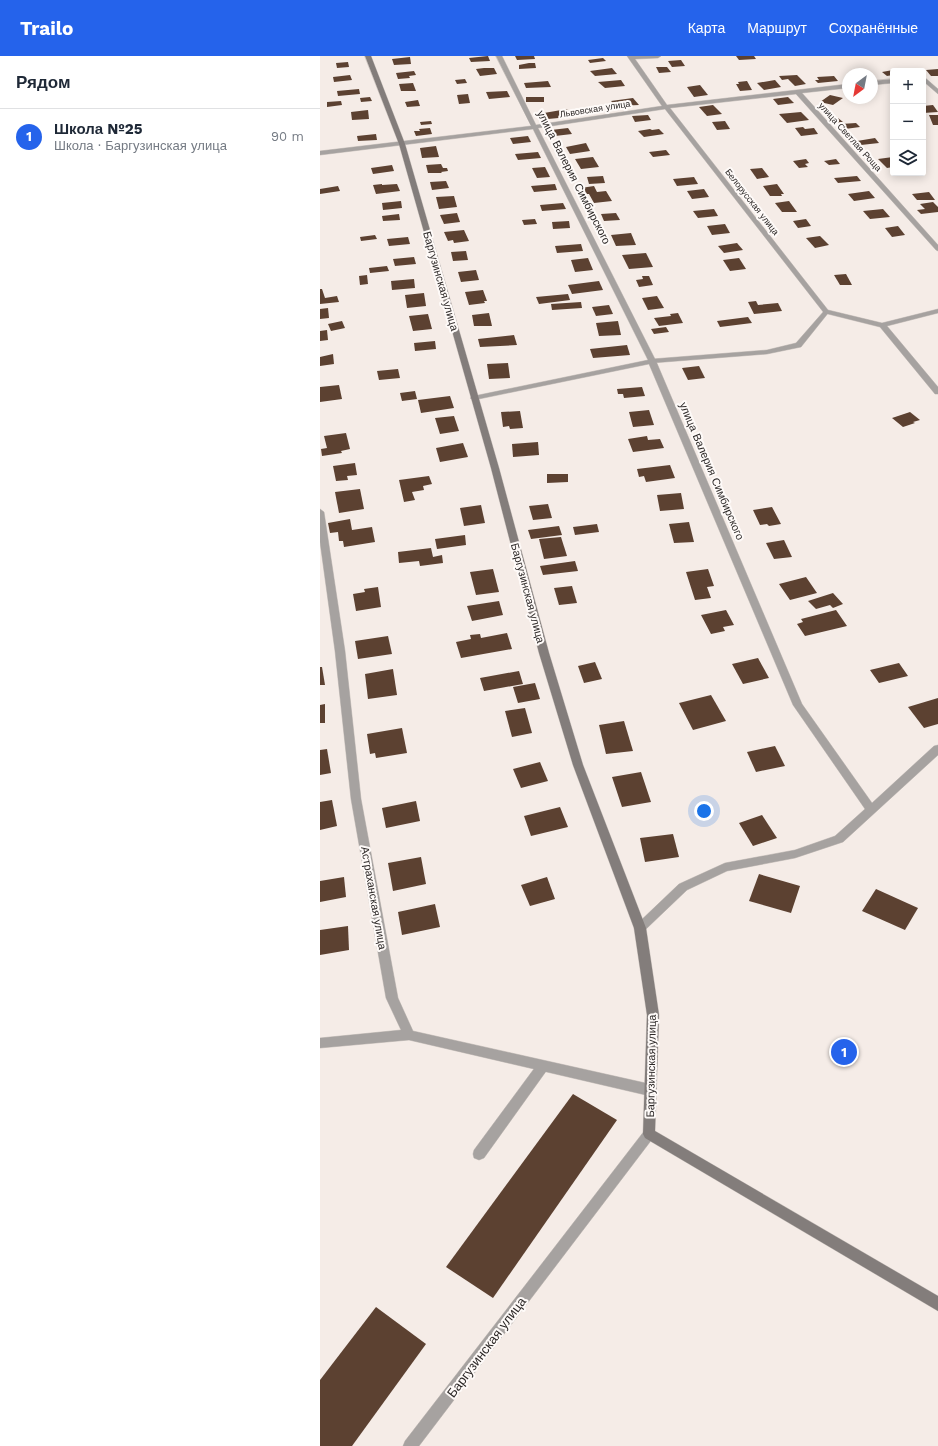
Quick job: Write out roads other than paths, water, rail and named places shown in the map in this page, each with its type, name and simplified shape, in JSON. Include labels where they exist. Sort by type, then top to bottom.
[{"type":"street","name":"Баргузинская улица","points":[[368,56],[402,144],[495,468],[544,653],[578,765],[640,928],[653,1015],[649,1134],[410,1446]]},
{"type":"street","name":"улица Валерия Симбирского","points":[[499,56],[652,361],[798,704],[871,809]]},
{"type":"street","points":[[631,57],[658,56]]},
{"type":"street","name":"Белорусская улица","points":[[631,57],[666,107],[826,312]]},
{"type":"street","points":[[878,82],[890,81]]},
{"type":"street","points":[[926,81],[938,92]]},
{"type":"street","name":"Львовская улица","points":[[320,153],[535,127],[666,107],[842,87]]},
{"type":"street","name":"улица Светлая Роща","points":[[797,91],[938,250]]},
{"type":"street","points":[[474,398],[652,361],[725,354],[767,352],[798,345],[826,312],[882,325],[938,311]]},
{"type":"street","points":[[882,325],[938,392]]},
{"type":"street","name":"Астраханская улица","points":[[320,512],[340,651],[358,807],[392,998],[409,1035]]},
{"type":"street","points":[[640,928],[683,887],[725,867],[796,854],[839,839],[938,749]]},
{"type":"street","points":[[320,1043],[409,1035],[650,1090]]},
{"type":"street","points":[[479,1154],[543,1066]]},
{"type":"street","points":[[649,1134],[938,1304]]},
{"type":"place","name":"Школа №25","points":[[844,1052]]}]
